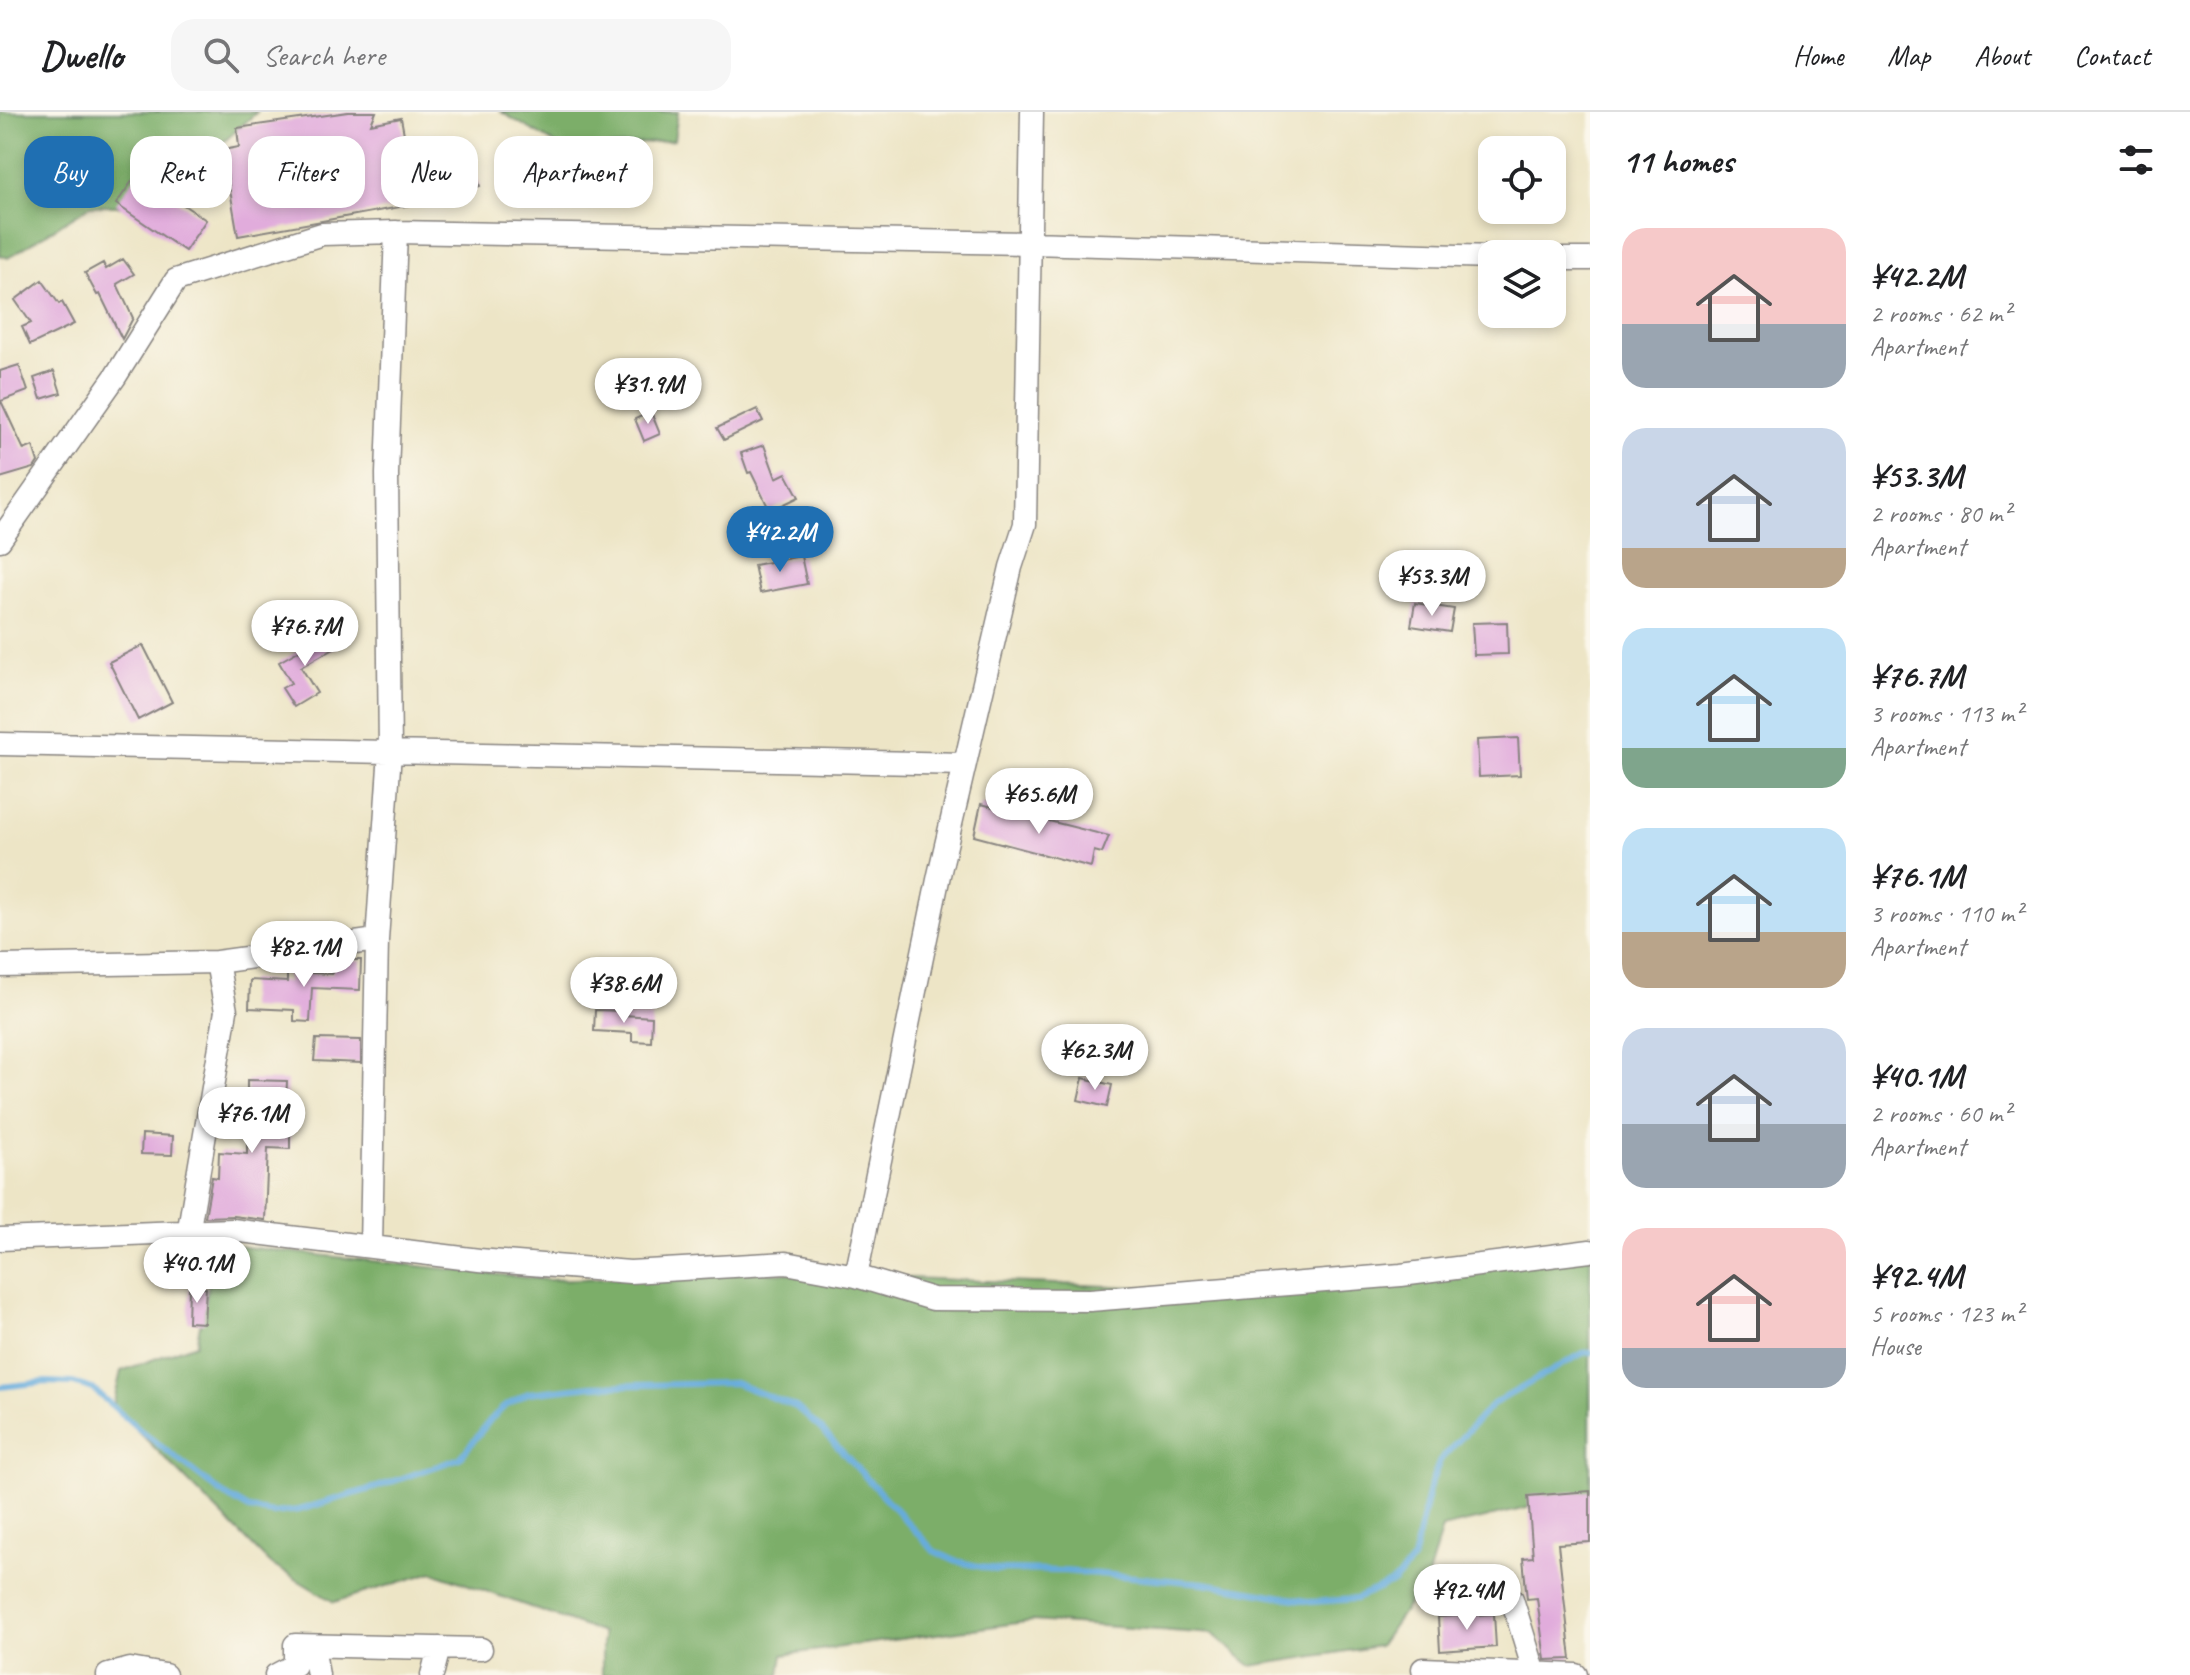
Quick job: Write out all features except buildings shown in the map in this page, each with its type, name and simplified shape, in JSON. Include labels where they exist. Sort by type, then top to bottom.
[{"type":"street","points":[[856,1276],[936,889],[1011,567],[1025,524],[1032,112]]},
{"type":"street","points":[[371,1247],[377,940],[390,752],[387,474],[396,232]]},
{"type":"street","points":[[0,540],[115,377],[176,280],[322,234],[396,232],[1031,243],[1478,257]]},
{"type":"street","points":[[1566,259],[1590,259]]},
{"type":"street","points":[[0,744],[965,764]]},
{"type":"street","points":[[0,966],[217,962],[377,940]]},
{"type":"street","points":[[188,1234],[226,1011],[217,962]]},
{"type":"street","points":[[0,1239],[232,1230],[479,1260],[630,1272],[786,1263],[856,1276],[933,1299],[1090,1300],[1401,1275],[1590,1251]]},
{"type":"street","points":[[1512,1599],[1535,1674]]},
{"type":"street","points":[[276,1675],[295,1665],[295,1645],[481,1649]]},
{"type":"street","points":[[313,1646],[318,1675]]},
{"type":"street","points":[[432,1675],[439,1648]]},
{"type":"street","points":[[108,1675],[130,1669],[165,1675]]},
{"type":"street","points":[[1423,1669],[1576,1675]]},
{"type":"green space","points":[[0,112],[257,112],[230,136],[130,136],[130,206],[114,206],[114,136],[24,136],[24,208],[87,208],[8,258],[0,255]]},
{"type":"green space","points":[[501,112],[678,112],[674,140],[653,142],[653,136],[542,136]]},
{"type":"green space","points":[[217,1244],[549,1280],[760,1272],[1258,1292],[1590,1253],[1590,1493],[1442,1528],[1428,1576],[1379,1646],[1251,1666],[1213,1634],[1032,1621],[783,1655],[780,1675],[602,1675],[602,1633],[433,1572],[334,1602],[269,1563],[113,1406],[121,1371],[196,1344]]},
{"type":"waterway","points":[[0,1387],[46,1382],[73,1383],[93,1389],[220,1492],[249,1509],[273,1513],[299,1510],[460,1458],[491,1419],[528,1393],[592,1386],[735,1383],[796,1407],[821,1429],[934,1551],[955,1561],[996,1570],[1064,1571],[1204,1583],[1312,1602],[1356,1599],[1394,1582],[1413,1560],[1429,1489],[1440,1460],[1493,1404],[1583,1353],[1590,1352]]}]
